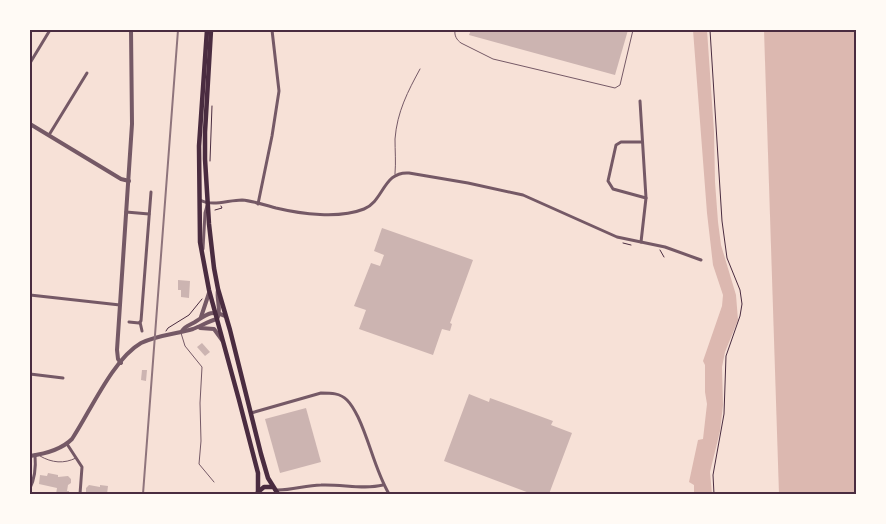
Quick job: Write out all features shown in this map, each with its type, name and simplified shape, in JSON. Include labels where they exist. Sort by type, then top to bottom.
[{"type":"main road","points":[[209,30],[199,126],[200,242],[209,290],[217,313],[258,473],[258,493]]},
{"type":"main road","points":[[209,30],[205,132],[209,203],[208,224],[218,289],[268,478],[275,491]]},
{"type":"main road","points":[[258,493],[264,487],[275,491]]},
{"type":"street","points":[[30,63],[50,30]]},
{"type":"street","points":[[121,363],[117,350],[132,124],[131,30]]},
{"type":"street","points":[[258,204],[271,144],[279,91],[272,30]]},
{"type":"street","points":[[49,135],[87,73]]},
{"type":"street","points":[[640,101],[646,198],[641,242]]},
{"type":"street","points":[[30,124],[121,179],[129,181]]},
{"type":"street","points":[[642,142],[621,142],[616,145],[608,181],[613,189],[646,198]]},
{"type":"street","points":[[200,200],[209,203],[241,200],[289,210],[330,214],[349,213],[369,206],[387,182],[395,175],[404,172],[523,196],[617,237],[665,246],[701,260]]},
{"type":"street","points":[[142,331],[140,322],[151,192]]},
{"type":"street","points":[[202,256],[205,213],[209,203]]},
{"type":"street","points":[[126,212],[149,214]]},
{"type":"street","points":[[217,313],[216,297],[218,289]]},
{"type":"street","points":[[201,317],[209,290]]},
{"type":"street","points":[[30,295],[120,305]]},
{"type":"street","points":[[181,332],[185,327],[201,317],[217,313],[225,316]]},
{"type":"street","points":[[30,488],[34,481],[36,465],[34,455],[68,444],[82,424],[102,387],[138,345],[196,328],[217,319]]},
{"type":"street","points":[[130,322],[140,322]]},
{"type":"street","points":[[196,328],[214,329],[224,344]]},
{"type":"street","points":[[30,374],[63,378]]},
{"type":"street","points":[[251,412],[321,394],[333,393],[342,397],[352,407],[364,430],[389,494]]},
{"type":"street","points":[[68,444],[82,467],[80,494]]},
{"type":"street","points":[[275,491],[294,490],[324,484],[366,487],[384,485]]},
{"type":"street","points":[[288,494],[294,490]]},
{"type":"street","points":[[223,494],[234,494]]},
{"type":"lane","points":[[455,30],[454,33],[457,40],[493,59],[615,88],[620,85],[634,30]]},
{"type":"lane","points":[[395,175],[396,138],[401,112],[404,100],[420,68]]},
{"type":"lane","points":[[181,332],[185,346],[202,367],[200,464],[214,482]]},
{"type":"lane","points":[[34,455],[59,462],[77,458]]},
{"type":"path","points":[[710,30],[722,221],[727,258],[740,290],[742,304],[740,316],[726,356],[724,414],[713,475],[714,494]]},
{"type":"path","points":[[210,167],[212,103]]},
{"type":"path","points":[[215,210],[222,208],[221,202]]},
{"type":"path","points":[[166,336],[168,328],[189,315],[198,306],[203,297]]},
{"type":"shaded area","points":[[693,30],[707,30],[718,222],[721,245],[736,295],[738,320],[725,352],[722,367],[723,405],[720,431],[710,472],[712,494],[694,494],[694,485],[689,482],[698,440],[703,439],[707,404],[705,365],[703,361],[722,306],[723,295],[713,265],[707,213]]},
{"type":"shaded area","points":[[764,30],[856,30],[856,494],[779,494]]},
{"type":"building","points":[[471,30],[628,30],[615,75],[469,35]]},
{"type":"building","points":[[382,228],[473,260],[450,323],[452,324],[450,331],[442,329],[433,355],[359,329],[366,310],[354,306],[371,263],[380,266],[384,255],[374,251]]},
{"type":"building","points":[[178,280],[190,281],[189,298],[181,297],[181,290],[178,290]]},
{"type":"building","points":[[202,343],[210,352],[205,356],[197,347]]},
{"type":"building","points":[[142,370],[147,370],[146,381],[141,380]]},
{"type":"building","points":[[469,394],[489,402],[490,398],[553,421],[551,425],[572,433],[549,494],[532,494],[444,461]]},
{"type":"building","points":[[306,408],[321,462],[280,473],[265,419]]},
{"type":"building","points":[[48,473],[58,475],[58,477],[68,476],[71,479],[67,491],[69,491],[69,494],[56,494],[57,488],[39,484],[40,475],[47,476]]},
{"type":"building","points":[[89,485],[108,486],[107,494],[86,494],[86,488]]},
{"type":"railway","points":[[143,494],[178,30]]}]
